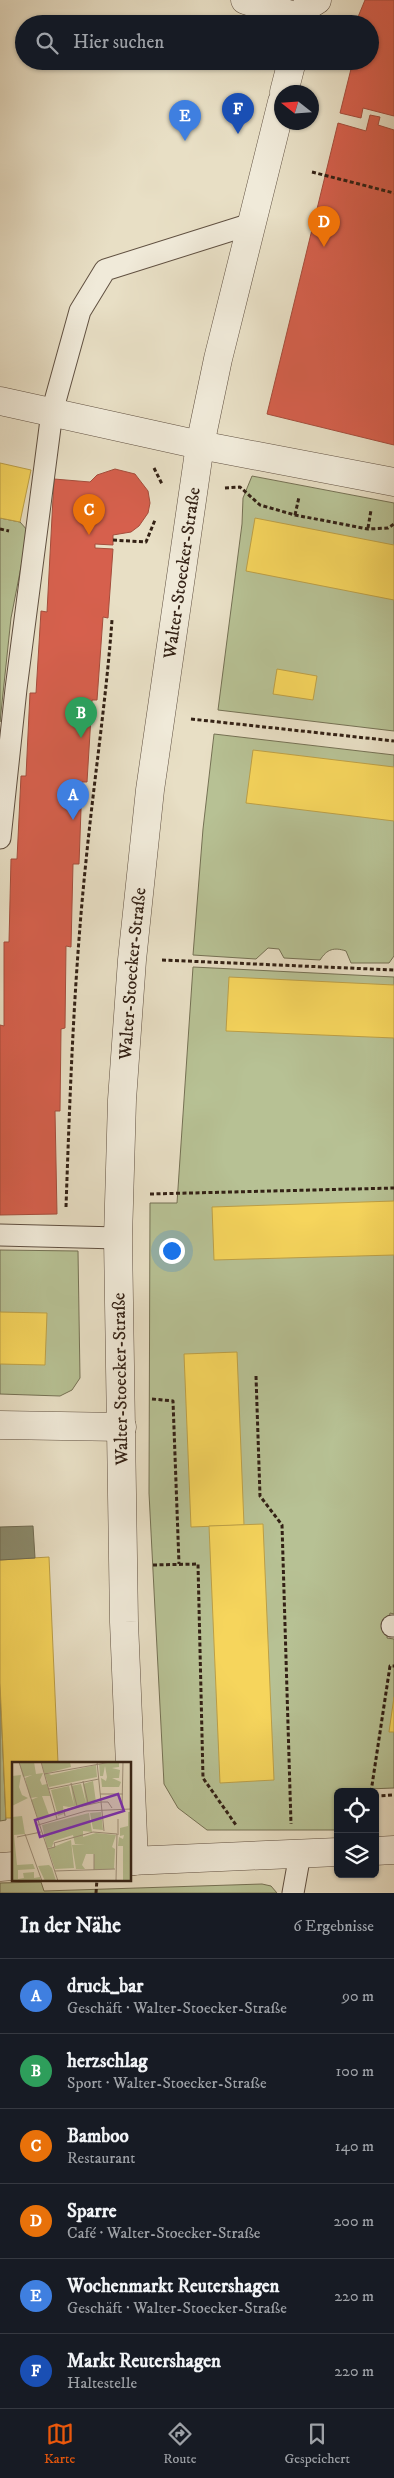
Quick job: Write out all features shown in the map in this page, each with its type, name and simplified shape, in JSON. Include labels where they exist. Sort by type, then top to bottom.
[{"type":"street","points":[[245,0],[307,10]]},
{"type":"street","points":[[286,85],[290,70]]},
{"type":"street","name":"Walter-Stoecker-Straße","points":[[129,1762],[124,1622],[118,1238],[122,1100],[132,960],[150,790],[200,445],[218,358],[275,130]]},
{"type":"street","points":[[0,401],[200,445],[394,482]]},
{"type":"street","points":[[0,1425],[122,1427]]},
{"type":"street","name":"Walter-Stoecker-Straße","points":[[131,1831],[132,1861]]},
{"type":"street","points":[[132,1861],[295,1842],[334,1851]]},
{"type":"street","points":[[379,1851],[394,1850]]},
{"type":"lane","points":[[0,838],[12,719],[52,412],[80,312],[105,270],[251,224]]},
{"type":"lane","points":[[0,1235],[118,1238]]},
{"type":"lane","points":[[293,1893],[295,1842]]},
{"type":"path","points":[[312,172],[394,193]]},
{"type":"path","points":[[147,465],[155,468],[162,484],[161,492]]},
{"type":"path","points":[[240,487],[260,504],[294,515],[368,529],[388,528],[394,524]]},
{"type":"path","points":[[113,540],[146,542],[156,516]]},
{"type":"path","points":[[68,1237],[66,1215],[73,1028],[86,861],[107,691],[112,620]]},
{"type":"path","points":[[160,716],[394,741]]},
{"type":"path","points":[[132,960],[394,970]]},
{"type":"path","points":[[119,1195],[394,1188]]},
{"type":"path","points":[[256,1376],[260,1496],[282,1525],[295,1842]]},
{"type":"path","points":[[149,1399],[173,1401],[179,1564]]},
{"type":"path","points":[[145,1565],[198,1564],[203,1778],[239,1829]]},
{"type":"path","points":[[372,1788],[390,1666],[394,1666]]},
{"type":"path","points":[[379,1796],[394,1795]]},
{"type":"path","points":[[96,1893],[97,1880]]},
{"type":"green space","points":[[252,476],[394,503],[394,731],[218,710],[242,524],[243,498]]},
{"type":"green space","points":[[0,518],[20,522],[28,531],[11,618],[0,722]]},
{"type":"green space","points":[[214,734],[394,755],[394,956],[389,963],[351,963],[346,951],[338,949],[328,951],[320,960],[284,958],[279,949],[268,948],[256,959],[193,955],[203,829]]},
{"type":"green space","points":[[193,967],[394,977],[394,1614],[390,1613],[387,1638],[394,1639],[394,1788],[334,1788],[334,1830],[207,1830],[178,1808],[164,1784],[149,1493],[150,1203],[177,1203]]},
{"type":"green space","points":[[0,1250],[78,1251],[80,1378],[72,1390],[60,1396],[0,1394]]},
{"type":"green space","points":[[0,1683],[6,1820],[0,1821]]},
{"type":"green space","points":[[41,1882],[44,1891],[262,1884],[271,1886],[277,1893],[0,1893],[0,1883]]},
{"type":"building: Wohnen","points":[[0,463],[31,470],[20,522],[0,518]]},
{"type":"building: Wohnen","points":[[255,518],[394,545],[394,600],[246,571]]},
{"type":"building: Wohnen","points":[[277,669],[317,676],[313,700],[273,694]]},
{"type":"building: Wohnen","points":[[253,750],[394,767],[394,821],[246,803]]},
{"type":"building: Wohnen","points":[[229,977],[394,985],[394,1038],[226,1031]]},
{"type":"building: Wohnen","points":[[394,1201],[394,1255],[214,1260],[212,1207]]},
{"type":"building: Wohnen","points":[[0,1312],[47,1313],[45,1365],[0,1364]]},
{"type":"building: Wohnen","points":[[237,1352],[244,1525],[191,1527],[184,1354]]},
{"type":"building: Wohnen","points":[[263,1524],[274,1780],[220,1783],[209,1526]]},
{"type":"building: Wohnen","points":[[49,1557],[58,1762],[12,1762],[12,1818],[6,1818],[0,1683],[0,1560]]},
{"type":"building: Wohnen","points":[[394,1697],[394,1732],[389,1732]]},
{"type":"building: Handel","points":[[365,0],[394,0],[394,116],[363,108],[361,118],[340,113],[351,70],[379,70],[379,15],[359,15]]},
{"type":"building: Handel","points":[[370,115],[380,117],[378,125],[394,130],[394,445],[267,414],[338,123],[366,131]]},
{"type":"building: Handel","points":[[115,469],[135,474],[148,491],[150,503],[148,513],[139,526],[131,532],[113,535],[113,545],[95,544],[95,548],[113,549],[108,618],[103,617],[97,700],[92,700],[87,782],[82,782],[79,864],[73,864],[71,947],[66,946],[65,1028],[61,1029],[60,1111],[55,1111],[57,1214],[0,1215],[0,1025],[4,1026],[4,942],[9,942],[11,859],[17,859],[21,776],[26,776],[30,693],[36,693],[41,611],[47,612],[54,479],[90,482],[97,475]]},
{"type":"building: Industrie","points":[[33,1526],[35,1558],[0,1560],[0,1527]]},
{"type":"place","name":"Markt Reutershagen","points":[[238,134]]},
{"type":"place","name":"Wochenmarkt Reutershagen","points":[[185,141]]},
{"type":"place","name":"Sparre","points":[[324,247]]},
{"type":"place","name":"Bamboo","points":[[89,535]]},
{"type":"place","name":"herzschlag","points":[[81,738]]},
{"type":"place","name":"druck_bar","points":[[73,820]]}]
